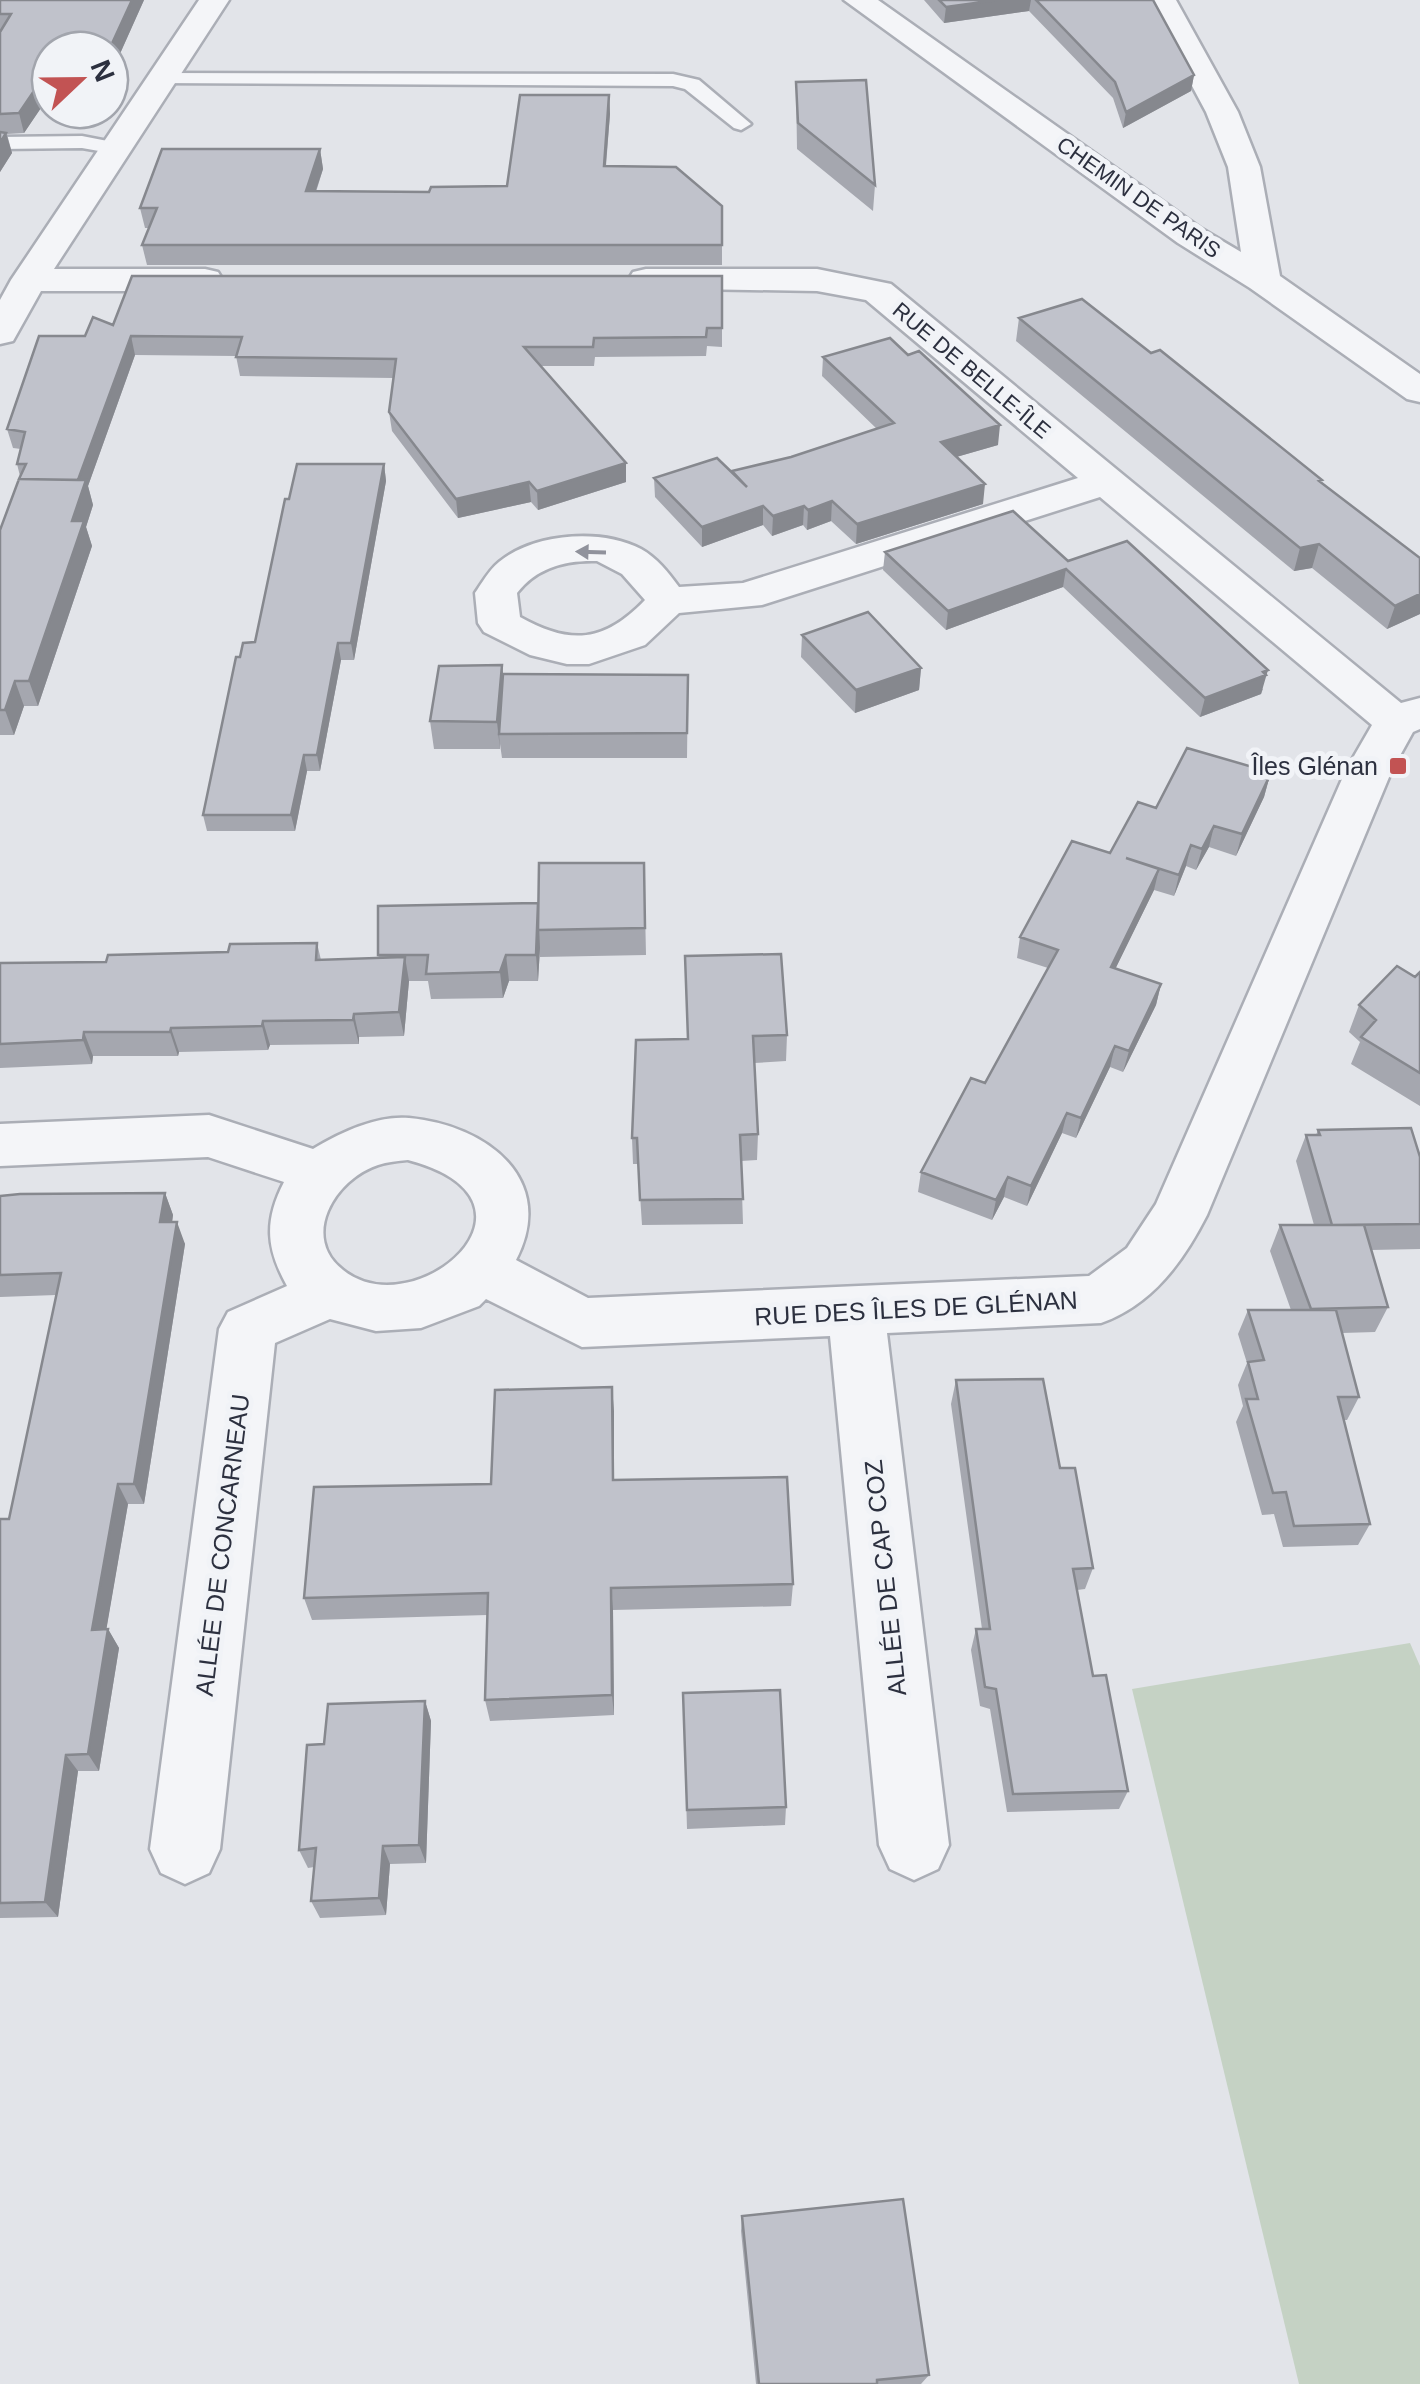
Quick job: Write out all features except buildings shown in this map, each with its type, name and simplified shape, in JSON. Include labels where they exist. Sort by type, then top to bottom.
[{"type":"street","points":[[0,333],[30,280],[214,0]]},
{"type":"street","name":"CHEMIN DE PARIS","points":[[859,0],[1190,236],[1263,280],[1420,392]]},
{"type":"street","points":[[1161,0],[1222,112],[1244,168],[1263,280]]},
{"type":"street","points":[[30,280],[246,280]]},
{"type":"street","name":"RUE DE BELLE-ÎLE","points":[[620,280],[817,280],[878,292],[1106,482],[1408,717]]},
{"type":"street","points":[[667,602],[746,596],[1106,482]]},
{"type":"street","name":"RUE DES ÎLES DE GLÉNAN","points":[[483,1270],[582,1323],[1101,1300],[1148,1264],[1179,1216],[1369,770],[1408,717]]},
{"type":"street","points":[[0,1144],[209,1136],[320,1173]]},
{"type":"street","points":[[408,1138],[438,1142],[466,1153],[488,1170],[501,1193],[505,1219],[498,1246],[483,1270],[458,1290],[426,1303],[392,1309],[359,1306],[330,1293],[308,1274],[296,1250],[294,1223],[303,1197],[320,1173],[346,1155],[376,1143],[408,1138]]},
{"type":"street","name":"ALLÉE DE CONCARNEAU","points":[[185,1849],[248,1329],[330,1293]]},
{"type":"street","name":"ALLÉE DE CAP COZ","points":[[856,1311],[914,1845]]},
{"type":"lane","points":[[162,79],[673,80],[692,84],[741,124]]},
{"type":"lane","points":[[0,143],[82,142],[116,148]]},
{"type":"green space","points":[[1410,1643],[1420,1666],[1420,2384],[1299,2384],[1132,1689]]},
{"type":"place","name":"Îles Glénan","points":[[1398,766]]}]
